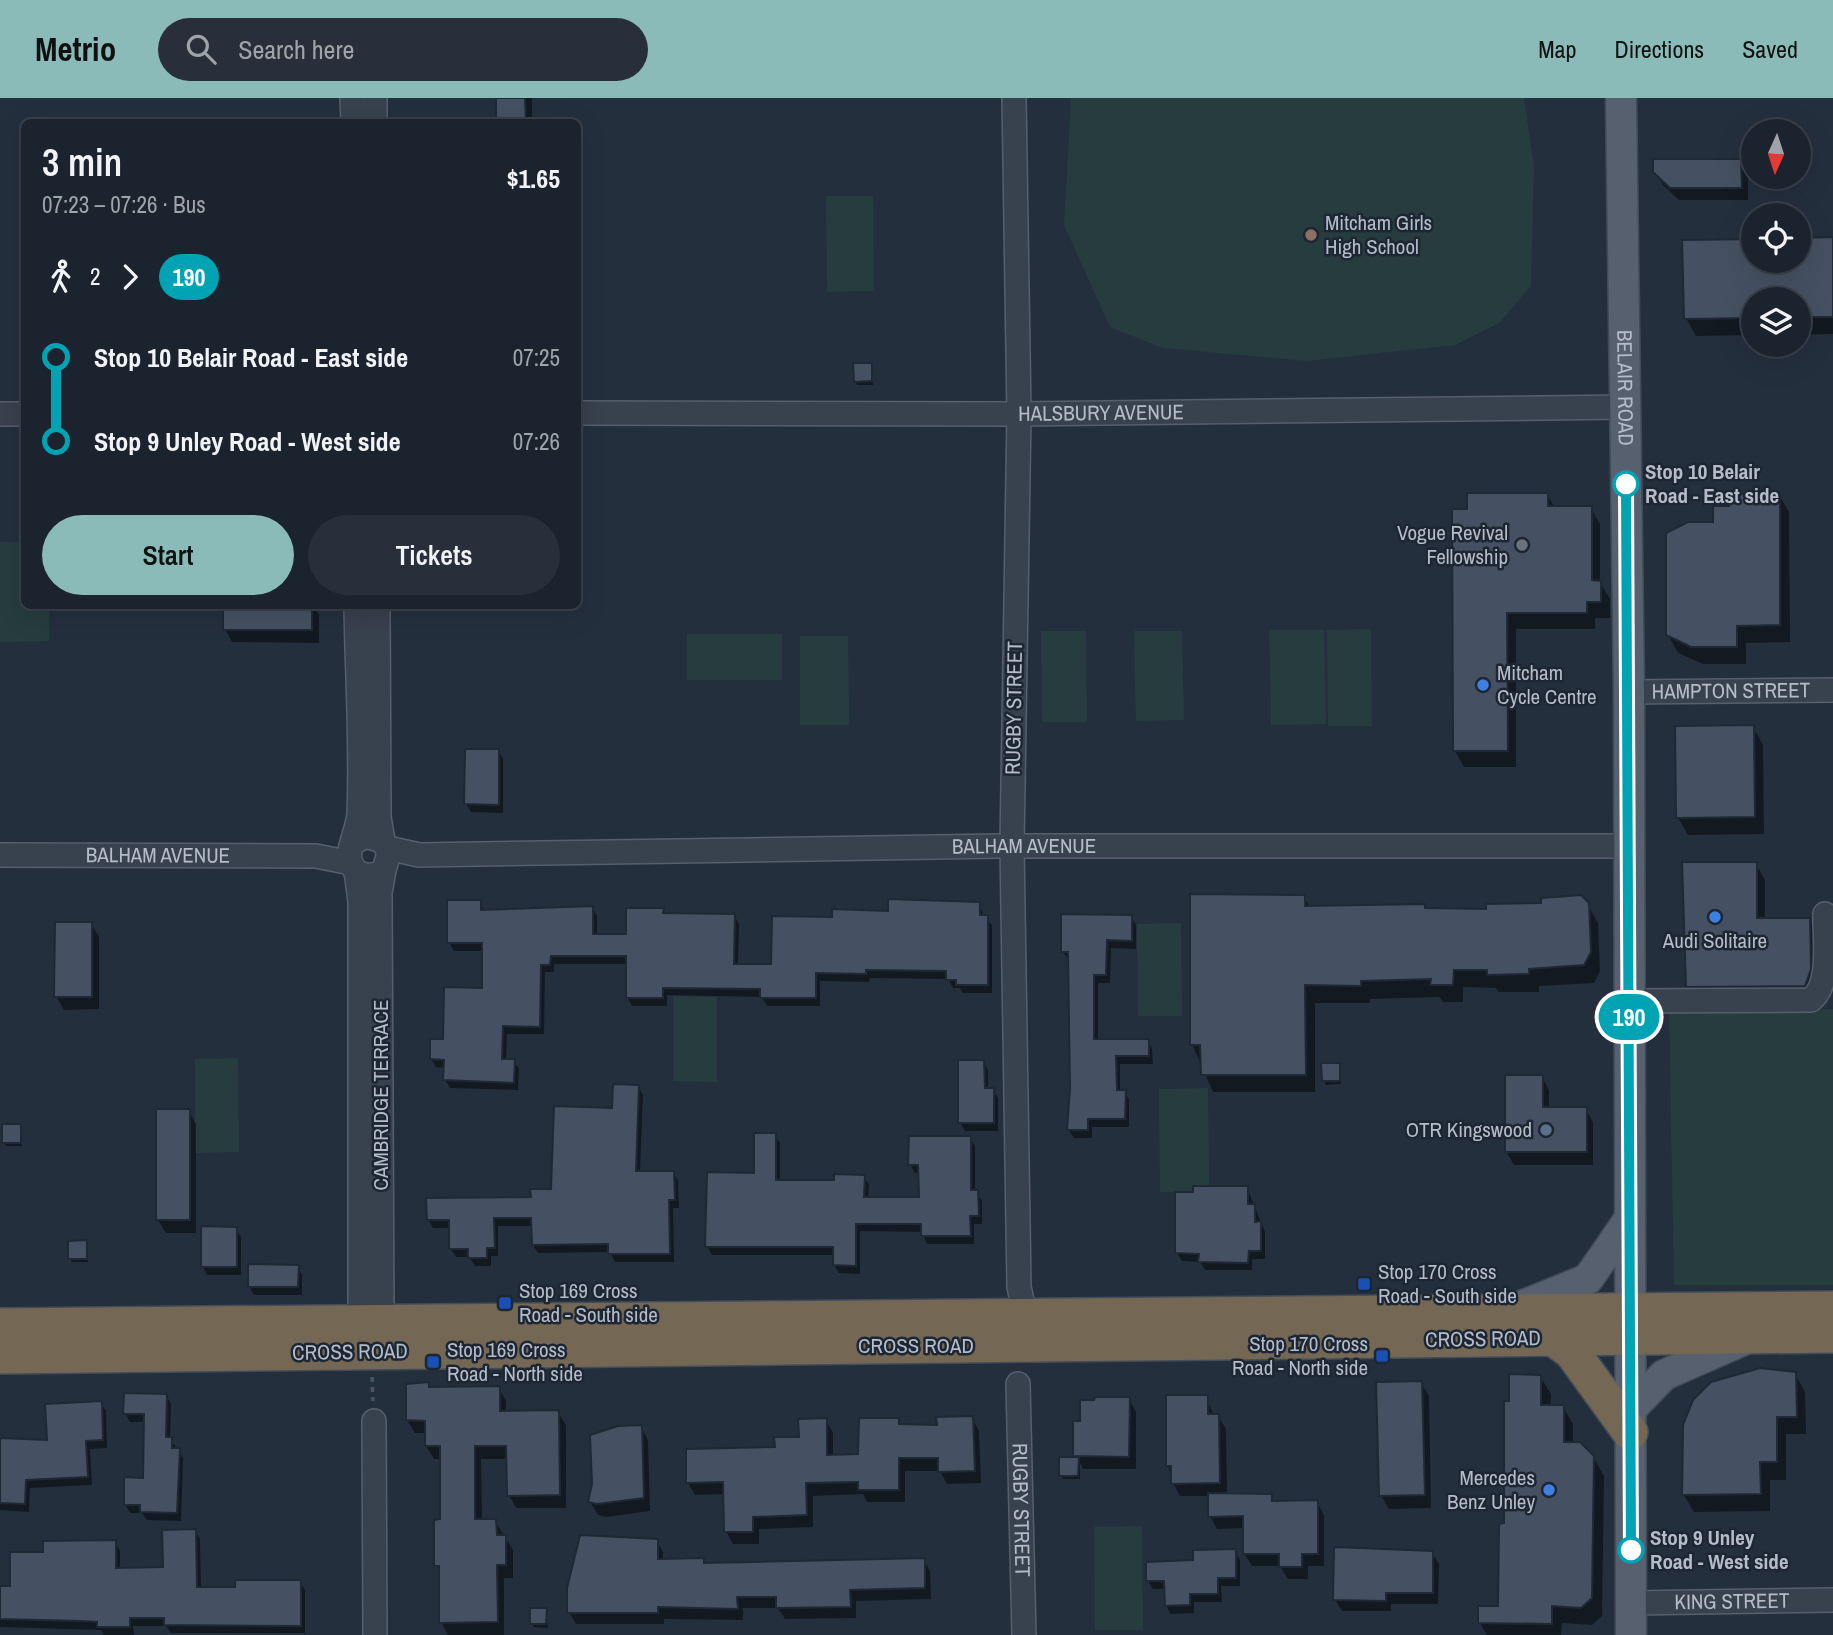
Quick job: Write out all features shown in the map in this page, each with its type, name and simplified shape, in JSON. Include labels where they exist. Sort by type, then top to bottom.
[{"type":"highway","name":"CROSS ROAD","points":[[0,1326],[371,1331],[1553,1338],[1629,1323],[1833,1309]]},
{"type":"highway","name":"CROSS ROAD","points":[[0,1356],[371,1331],[1511,1310],[1756,1335],[1833,1335]]},
{"type":"highway","points":[[1553,1338],[1572,1352],[1629,1422]]},
{"type":"main road","name":"BELAIR ROAD","points":[[1621,98],[1629,692],[1628,1221],[1631,1635]]},
{"type":"main road","points":[[1511,1310],[1588,1279],[1628,1221]]},
{"type":"main road","points":[[1629,1422],[1664,1375],[1756,1335]]},
{"type":"street","name":"RUGBY STREET","points":[[1014,98],[1019,414],[1012,846],[1018,1287],[1026,1318]]},
{"type":"street","name":"HALSBURY AVENUE","points":[[581,413],[1019,414],[1625,407]]},
{"type":"street","points":[[0,414],[21,414]]},
{"type":"street","name":"CAMBRIDGE TERRACE","points":[[357,609],[367,637],[368,700],[385,856],[370,941]]},
{"type":"street","name":"CAMBRIDGE TERRACE","points":[[367,637],[377,609]]},
{"type":"street","name":"HAMPTON STREET","points":[[1629,692],[1833,690]]},
{"type":"street","name":"CAMBRIDGE TERRACE","points":[[368,700],[359,817],[353,856],[370,941],[371,1331]]},
{"type":"street","points":[[365,836],[385,856],[367,876],[353,856],[365,836]]},
{"type":"street","name":"BALHAM AVENUE","points":[[385,856],[1012,846],[1629,846]]},
{"type":"street","name":"BALHAM AVENUE","points":[[0,855],[353,856]]},
{"type":"street","points":[[1629,1001],[1811,1000],[1818,995],[1823,982],[1825,914]]},
{"type":"street","name":"RUGBY STREET","points":[[1018,1384],[1024,1635]]},
{"type":"street","points":[[374,1421],[375,1635]]},
{"type":"street","name":"KING STREET","points":[[1632,1604],[1833,1601]]},
{"type":"path","points":[[371,1331],[374,1421]]},
{"type":"green space","name":"Mitcham Girls High School","points":[[1071,98],[1524,98],[1534,166],[1531,286],[1499,323],[1455,345],[1307,361],[1163,348],[1110,327],[1064,225]]},
{"type":"green space","points":[[826,196],[873,196],[874,291],[827,292]]},
{"type":"green space","points":[[0,542],[21,542],[21,609],[49,609],[49,641],[0,642]]},
{"type":"green space","points":[[1371,629],[1372,726],[1328,726],[1327,630]]},
{"type":"green space","points":[[1269,630],[1324,630],[1326,724],[1271,725]]},
{"type":"green space","points":[[1041,631],[1086,631],[1087,722],[1042,722]]},
{"type":"green space","points":[[1134,631],[1182,631],[1184,720],[1136,721]]},
{"type":"green space","points":[[687,634],[782,634],[782,680],[687,680]]},
{"type":"green space","points":[[800,636],[848,636],[849,725],[800,725]]},
{"type":"green space","points":[[1181,923],[1182,1016],[1138,1016],[1137,924]]},
{"type":"green space","points":[[673,996],[717,997],[717,1082],[673,1081]]},
{"type":"green space","points":[[1833,1009],[1833,1285],[1674,1285],[1669,1011]]},
{"type":"green space","points":[[238,1058],[239,1152],[195,1153],[195,1059]]},
{"type":"green space","points":[[1208,1088],[1209,1186],[1193,1186],[1193,1192],[1160,1192],[1159,1089]]},
{"type":"green space","points":[[1142,1526],[1143,1630],[1095,1630],[1094,1527]]},
{"type":"building","points":[[496,98],[525,98],[526,119],[496,119]]},
{"type":"building","points":[[1653,159],[1741,159],[1741,188],[1670,188],[1653,172]]},
{"type":"building","points":[[1833,237],[1833,317],[1811,317],[1811,287],[1741,287],[1741,318],[1684,319],[1682,240],[1741,239],[1741,273],[1811,273],[1811,238]]},
{"type":"building","points":[[853,363],[872,363],[872,381],[854,382]]},
{"type":"building","name":"Vogue Revival Fellowship","points":[[1467,493],[1548,493],[1548,506],[1592,506],[1592,580],[1601,581],[1601,602],[1587,602],[1587,613],[1507,613],[1508,751],[1453,751],[1452,509],[1467,509]]},
{"type":"building","points":[[1780,493],[1780,625],[1737,626],[1737,647],[1691,647],[1666,635],[1666,533],[1688,522],[1713,522],[1713,506],[1729,506],[1728,494]]},
{"type":"building","points":[[223,609],[312,609],[312,630],[223,630]]},
{"type":"building","points":[[1754,725],[1755,817],[1676,818],[1675,726]]},
{"type":"building","points":[[465,749],[499,749],[499,805],[464,804]]},
{"type":"building","points":[[1682,862],[1757,862],[1757,918],[1810,918],[1811,969],[1805,986],[1686,987]]},
{"type":"building","points":[[1190,894],[1305,895],[1305,906],[1425,904],[1425,908],[1486,909],[1486,904],[1541,903],[1541,898],[1581,895],[1589,903],[1591,952],[1584,965],[1529,969],[1529,974],[1487,975],[1487,970],[1454,970],[1453,985],[1430,985],[1431,979],[1361,981],[1361,986],[1305,985],[1306,1075],[1201,1075],[1200,1045],[1190,1045]]},
{"type":"building","points":[[888,899],[980,902],[980,915],[988,915],[988,985],[956,985],[956,980],[946,980],[946,971],[866,970],[866,974],[816,973],[816,998],[760,998],[760,989],[663,988],[663,998],[626,998],[626,956],[551,956],[550,965],[541,965],[540,1027],[503,1026],[502,1059],[515,1059],[514,1083],[443,1080],[444,1060],[430,1059],[430,1039],[443,1039],[444,987],[482,988],[482,943],[447,943],[447,900],[481,900],[481,910],[593,906],[593,934],[626,934],[626,908],[664,908],[663,913],[735,914],[734,964],[771,964],[772,916],[832,917],[832,909],[888,911]]},
{"type":"building","points":[[1061,914],[1132,915],[1132,941],[1107,940],[1106,975],[1094,975],[1094,1039],[1149,1039],[1149,1056],[1116,1056],[1117,1090],[1126,1090],[1125,1119],[1088,1119],[1088,1130],[1067,1130],[1070,1089],[1068,952],[1061,952]]},
{"type":"building","points":[[55,922],[92,922],[92,997],[54,997]]},
{"type":"building","points":[[958,1060],[984,1060],[985,1088],[994,1088],[994,1123],[958,1123]]},
{"type":"building","points":[[1321,1063],[1340,1063],[1340,1081],[1322,1081]]},
{"type":"building","name":"OTR Kingswood","points":[[1505,1075],[1543,1075],[1543,1107],[1587,1107],[1587,1152],[1505,1152]]},
{"type":"building","points":[[613,1084],[639,1085],[636,1171],[674,1171],[675,1200],[669,1200],[670,1254],[608,1254],[608,1244],[532,1245],[531,1218],[494,1218],[495,1248],[487,1248],[487,1258],[468,1258],[468,1249],[449,1249],[449,1220],[427,1220],[426,1198],[531,1197],[530,1189],[551,1189],[554,1106],[612,1108]]},
{"type":"building","points":[[156,1109],[190,1109],[190,1220],[156,1220]]},
{"type":"building","points":[[2,1124],[21,1124],[21,1143],[2,1143]]},
{"type":"building","points":[[754,1133],[776,1133],[776,1180],[834,1180],[834,1174],[865,1175],[864,1197],[919,1197],[918,1165],[908,1165],[909,1136],[971,1136],[971,1190],[978,1190],[979,1216],[970,1216],[971,1236],[921,1236],[921,1224],[856,1224],[856,1266],[833,1265],[833,1247],[705,1247],[707,1172],[754,1173]]},
{"type":"building","points":[[1193,1186],[1248,1186],[1248,1204],[1255,1204],[1255,1222],[1261,1221],[1261,1251],[1249,1251],[1248,1263],[1198,1262],[1199,1254],[1175,1253],[1175,1192],[1193,1192]]},
{"type":"building","points":[[201,1226],[237,1227],[237,1267],[201,1267]]},
{"type":"building","points":[[87,1240],[87,1259],[68,1259],[68,1241]]},
{"type":"building","points":[[248,1264],[299,1265],[298,1287],[248,1287]]},
{"type":"building","points":[[1760,1368],[1796,1372],[1797,1417],[1777,1417],[1777,1462],[1760,1462],[1761,1494],[1682,1495],[1683,1425],[1693,1400],[1711,1382]]},
{"type":"building","name":"Mercedes Benz Unley","points":[[1509,1374],[1541,1375],[1541,1405],[1564,1405],[1564,1442],[1580,1442],[1594,1456],[1592,1598],[1581,1608],[1552,1606],[1552,1624],[1478,1623],[1478,1606],[1498,1606],[1499,1524],[1504,1523],[1504,1401],[1509,1401]]},
{"type":"building","points":[[1422,1381],[1425,1495],[1379,1496],[1376,1382]]},
{"type":"building","points":[[429,1382],[429,1387],[500,1386],[500,1411],[559,1410],[560,1495],[507,1496],[506,1446],[475,1446],[475,1519],[496,1519],[497,1535],[506,1535],[506,1565],[497,1565],[498,1622],[439,1623],[439,1566],[434,1566],[434,1520],[440,1519],[440,1446],[425,1446],[425,1421],[406,1420],[406,1384]]},
{"type":"building","points":[[124,1393],[167,1394],[166,1437],[172,1437],[172,1448],[180,1448],[177,1513],[140,1512],[140,1505],[124,1505],[124,1477],[143,1478],[144,1414],[123,1414]]},
{"type":"building","points":[[1166,1395],[1208,1395],[1208,1414],[1219,1414],[1220,1483],[1171,1484],[1171,1466],[1166,1466]]},
{"type":"building","points":[[1095,1397],[1130,1397],[1129,1457],[1073,1456],[1073,1421],[1080,1421],[1080,1400],[1094,1400]]},
{"type":"building","points":[[102,1401],[103,1440],[86,1441],[88,1477],[26,1480],[25,1504],[0,1503],[0,1438],[47,1440],[45,1404]]},
{"type":"building","points":[[973,1416],[975,1471],[938,1472],[938,1458],[899,1458],[899,1490],[858,1490],[858,1482],[806,1483],[807,1515],[753,1517],[753,1532],[724,1532],[723,1482],[686,1483],[686,1449],[775,1447],[774,1437],[799,1437],[798,1419],[827,1418],[827,1455],[858,1454],[859,1418],[899,1418],[899,1424],[937,1425],[936,1417]]},
{"type":"building","points":[[642,1425],[644,1498],[597,1504],[588,1502],[592,1484],[590,1435],[618,1426]]},
{"type":"building","points":[[1059,1457],[1079,1457],[1078,1476],[1059,1476]]},
{"type":"building","points":[[1208,1493],[1272,1494],[1272,1501],[1318,1500],[1318,1554],[1302,1554],[1302,1567],[1279,1567],[1279,1554],[1243,1554],[1243,1516],[1208,1517]]},
{"type":"building","points":[[196,1529],[197,1587],[235,1587],[235,1580],[301,1580],[301,1626],[164,1625],[164,1618],[130,1618],[130,1627],[97,1627],[97,1622],[0,1619],[0,1586],[10,1586],[10,1552],[43,1552],[43,1541],[116,1540],[116,1568],[163,1567],[162,1530]]},
{"type":"building","points":[[580,1535],[658,1539],[658,1559],[704,1558],[704,1563],[925,1558],[925,1588],[850,1590],[851,1607],[776,1608],[776,1597],[737,1597],[738,1609],[658,1607],[658,1613],[567,1613],[567,1588]]},
{"type":"building","points":[[1334,1547],[1433,1551],[1433,1593],[1386,1593],[1386,1601],[1333,1600]]},
{"type":"building","points":[[1236,1549],[1236,1578],[1218,1578],[1218,1594],[1190,1594],[1190,1605],[1165,1606],[1164,1581],[1146,1581],[1146,1562],[1193,1560],[1193,1550]]},
{"type":"building","points":[[530,1608],[547,1608],[546,1624],[530,1624]]},
{"type":"bus line","name":"190","points":[[1626,484],[1631,1550]]},
{"type":"place","name":"Mitcham Girls High School","points":[[1311,235]]},
{"type":"place","name":"Stop 10 Belair Road - East side","points":[[1626,484]]},
{"type":"place","name":"Vogue Revival Fellowship","points":[[1522,545]]},
{"type":"place","name":"Mitcham Cycle Centre","points":[[1483,685]]},
{"type":"place","name":"Audi Solitaire","points":[[1715,917]]},
{"type":"place","name":"OTR Kingswood","points":[[1546,1130]]},
{"type":"place","name":"Stop 170 Cross Road - South side","points":[[1364,1284]]},
{"type":"place","name":"Stop 169 Cross Road - South side","points":[[505,1303]]},
{"type":"place","name":"Stop 170 Cross Road - North side","points":[[1382,1356]]},
{"type":"place","name":"Stop 169 Cross Road - North side","points":[[433,1362]]},
{"type":"place","name":"Mercedes Benz Unley","points":[[1549,1490]]},
{"type":"place","name":"Stop 9 Unley Road - West side","points":[[1631,1550]]}]
